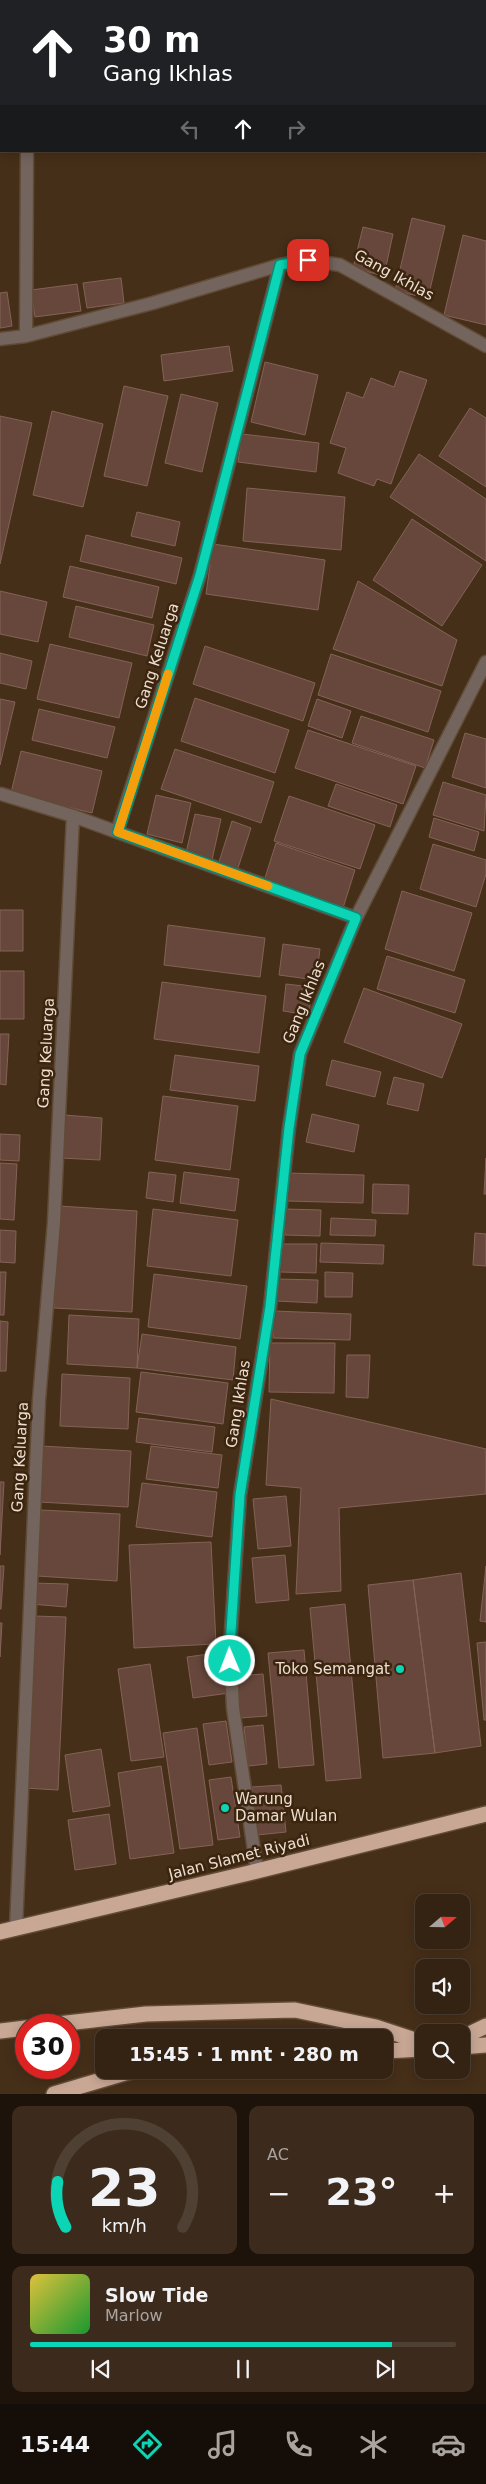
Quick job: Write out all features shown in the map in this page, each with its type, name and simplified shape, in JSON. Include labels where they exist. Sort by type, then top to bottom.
[{"type":"highway","name":"Jalan Slamet Riyadi","points":[[0,1932],[486,1814]]},
{"type":"highway","points":[[80,2021],[146,2014],[295,2010],[376,2027],[415,2039]]},
{"type":"highway","points":[[470,2034],[486,2026]]},
{"type":"highway","points":[[0,2030],[15,2029]]},
{"type":"highway","points":[[470,2047],[486,2046]]},
{"type":"highway","points":[[393,2051],[415,2049]]},
{"type":"highway","points":[[54,2094],[105,2079]]},
{"type":"street","points":[[26,336],[27,152]]},
{"type":"street","name":"Gang Ikhlas","points":[[0,339],[26,336],[153,303],[280,265],[308,260],[340,264],[486,346]]},
{"type":"street","name":"Gang Keluarga","points":[[118,832],[200,575],[280,265]]},
{"type":"street","name":"Gang Ikhlas","points":[[257,1871],[233,1708],[230,1646],[240,1495],[270,1307],[289,1128],[300,1054],[356,918],[484,669]]},
{"type":"street","points":[[1,794],[73,816],[356,918]]},
{"type":"street","name":"Gang Keluarga","points":[[16,1928],[39,1400],[54,1222],[73,816]]},
{"type":"building","points":[[412,218],[445,226],[428,298],[395,291]]},
{"type":"building","points":[[363,227],[393,234],[384,276],[353,268]]},
{"type":"building","points":[[463,235],[486,241],[486,325],[444,315]]},
{"type":"building","points":[[121,278],[124,303],[87,308],[83,283]]},
{"type":"building","points":[[77,284],[81,311],[35,317],[31,290]]},
{"type":"building","points":[[7,292],[12,326],[0,328],[0,293]]},
{"type":"building","points":[[229,346],[233,371],[164,381],[161,355]]},
{"type":"building","points":[[265,362],[318,375],[305,435],[251,422]]},
{"type":"building","points":[[400,371],[427,380],[391,484],[377,479],[374,486],[338,473],[346,448],[330,443],[347,392],[363,398],[371,378],[394,387]]},
{"type":"building","points":[[124,386],[168,396],[147,486],[104,476]]},
{"type":"building","points":[[181,394],[218,403],[202,472],[165,463]]},
{"type":"building","points":[[470,408],[486,418],[486,487],[439,456]]},
{"type":"building","points":[[52,411],[103,424],[83,507],[33,495]]},
{"type":"building","points":[[0,416],[32,423],[0,564]]},
{"type":"building","points":[[242,434],[319,443],[316,472],[238,462]]},
{"type":"building","points":[[419,454],[486,499],[486,561],[390,497]]},
{"type":"building","points":[[247,488],[345,497],[341,550],[243,541]]},
{"type":"building","points":[[137,512],[180,522],[175,546],[131,536]]},
{"type":"building","points":[[412,519],[482,565],[442,626],[373,580]]},
{"type":"building","points":[[86,535],[182,558],[176,584],[80,561]]},
{"type":"building","points":[[213,544],[325,560],[318,610],[206,594]]},
{"type":"building","points":[[70,566],[159,587],[152,618],[63,597]]},
{"type":"building","points":[[358,581],[457,640],[442,686],[333,649]]},
{"type":"building","points":[[0,591],[47,602],[38,642],[0,634]]},
{"type":"building","points":[[76,606],[154,625],[147,656],[69,637]]},
{"type":"building","points":[[50,644],[132,663],[119,718],[37,699]]},
{"type":"building","points":[[205,646],[315,683],[303,721],[193,684]]},
{"type":"building","points":[[0,653],[32,661],[26,689],[0,683]]},
{"type":"building","points":[[331,654],[441,691],[428,732],[318,695]]},
{"type":"building","points":[[195,698],[289,730],[275,773],[181,741]]},
{"type":"building","points":[[0,699],[15,702],[0,765]]},
{"type":"building","points":[[317,699],[351,711],[342,738],[308,726]]},
{"type":"building","points":[[39,709],[115,727],[107,758],[32,740]]},
{"type":"building","points":[[361,716],[434,740],[425,768],[352,743]]},
{"type":"building","points":[[308,730],[416,766],[403,804],[295,768]]},
{"type":"building","points":[[465,733],[486,739],[486,788],[452,777]]},
{"type":"building","points":[[175,749],[274,782],[261,823],[161,789]]},
{"type":"building","points":[[21,751],[102,771],[92,813],[11,793]]},
{"type":"building","points":[[443,782],[486,795],[484,831],[433,815]]},
{"type":"building","points":[[336,784],[397,805],[390,827],[328,806]]},
{"type":"building","points":[[156,795],[191,803],[182,843],[147,834]]},
{"type":"building","points":[[289,796],[375,825],[360,869],[274,841]]},
{"type":"building","points":[[195,814],[221,819],[212,860],[186,853]]},
{"type":"building","points":[[434,818],[479,832],[474,851],[429,837]]},
{"type":"building","points":[[232,821],[251,828],[237,871],[218,865]]},
{"type":"building","points":[[276,843],[355,870],[343,908],[264,881]]},
{"type":"building","points":[[433,844],[486,860],[486,874],[476,907],[420,889]]},
{"type":"building","points":[[402,891],[472,913],[454,971],[385,949]]},
{"type":"building","points":[[0,910],[23,910],[23,951],[0,951]]},
{"type":"building","points":[[168,925],[265,938],[260,977],[164,965]]},
{"type":"building","points":[[283,944],[320,949],[316,980],[279,975]]},
{"type":"building","points":[[387,956],[465,980],[455,1013],[377,989]]},
{"type":"building","points":[[0,971],[24,971],[24,1019],[0,1019]]},
{"type":"building","points":[[162,982],[266,996],[259,1053],[154,1039]]},
{"type":"building","points":[[286,984],[312,987],[309,1015],[283,1011]]},
{"type":"building","points":[[364,988],[462,1024],[442,1078],[344,1042]]},
{"type":"building","points":[[0,1034],[9,1034],[6,1085],[0,1084]]},
{"type":"building","points":[[175,1055],[259,1066],[255,1101],[170,1090]]},
{"type":"building","points":[[332,1060],[381,1072],[375,1097],[326,1085]]},
{"type":"building","points":[[394,1077],[424,1084],[418,1111],[387,1104]]},
{"type":"building","points":[[163,1096],[238,1106],[230,1170],[155,1160]]},
{"type":"building","points":[[312,1114],[359,1125],[354,1152],[306,1142]]},
{"type":"building","points":[[64,1115],[102,1118],[100,1160],[61,1158]]},
{"type":"building","points":[[0,1134],[20,1135],[19,1161],[0,1160]]},
{"type":"building","points":[[486,1158],[486,1194],[484,1194]]},
{"type":"building","points":[[0,1163],[17,1164],[14,1220],[0,1219]]},
{"type":"building","points":[[149,1172],[176,1175],[173,1202],[146,1198]]},
{"type":"building","points":[[184,1172],[239,1179],[235,1211],[180,1203]]},
{"type":"building","points":[[286,1173],[364,1175],[363,1203],[286,1201]]},
{"type":"building","points":[[373,1184],[409,1185],[408,1214],[372,1213]]},
{"type":"building","points":[[59,1206],[137,1211],[132,1312],[54,1308]]},
{"type":"building","points":[[153,1209],[238,1220],[231,1276],[147,1266]]},
{"type":"building","points":[[285,1209],[321,1210],[320,1236],[285,1235]]},
{"type":"building","points":[[331,1218],[376,1220],[375,1236],[330,1235]]},
{"type":"building","points":[[0,1230],[16,1231],[15,1263],[0,1262]]},
{"type":"building","points":[[475,1233],[486,1234],[486,1266],[473,1265]]},
{"type":"building","points":[[321,1243],[384,1245],[383,1264],[320,1262]]},
{"type":"building","points":[[281,1244],[317,1244],[316,1273],[280,1272]]},
{"type":"building","points":[[0,1272],[6,1272],[4,1315],[0,1315]]},
{"type":"building","points":[[325,1272],[353,1273],[352,1297],[325,1297]]},
{"type":"building","points":[[154,1274],[247,1286],[240,1339],[148,1327]]},
{"type":"building","points":[[277,1279],[318,1280],[317,1303],[276,1301]]},
{"type":"building","points":[[274,1311],[351,1314],[350,1340],[273,1338]]},
{"type":"building","points":[[69,1315],[139,1319],[137,1368],[67,1364]]},
{"type":"building","points":[[0,1321],[8,1322],[6,1371],[0,1371]]},
{"type":"building","points":[[142,1334],[236,1347],[233,1380],[137,1368]]},
{"type":"building","points":[[270,1343],[335,1343],[334,1393],[269,1392]]},
{"type":"building","points":[[347,1355],[370,1355],[368,1398],[346,1397]]},
{"type":"building","points":[[141,1372],[228,1383],[223,1424],[136,1412]]},
{"type":"building","points":[[62,1374],[130,1378],[128,1429],[60,1426]]},
{"type":"building","points":[[271,1399],[486,1449],[486,1494],[339,1508],[341,1591],[296,1594],[301,1488],[266,1485]]},
{"type":"building","points":[[139,1418],[215,1427],[212,1452],[136,1442]]},
{"type":"building","points":[[41,1446],[131,1451],[128,1507],[39,1502]]},
{"type":"building","points":[[151,1446],[222,1455],[218,1488],[146,1479]]},
{"type":"building","points":[[0,1482],[4,1482],[0,1555]]},
{"type":"building","points":[[142,1483],[217,1492],[212,1537],[136,1527]]},
{"type":"building","points":[[286,1496],[291,1546],[258,1549],[253,1499]]},
{"type":"building","points":[[41,1510],[120,1514],[117,1581],[37,1576]]},
{"type":"building","points":[[211,1542],[216,1644],[134,1648],[129,1545]]},
{"type":"building","points":[[285,1555],[289,1600],[256,1603],[252,1558]]},
{"type":"building","points":[[0,1566],[4,1566],[1,1609],[0,1609]]},
{"type":"building","points":[[486,1566],[486,1622],[480,1621]]},
{"type":"building","points":[[461,1573],[481,1746],[435,1753],[413,1580]]},
{"type":"building","name":"Toko Semangat","points":[[413,1580],[435,1753],[383,1758],[368,1585]]},
{"type":"building","points":[[32,1583],[68,1584],[66,1607],[31,1604]]},
{"type":"building","points":[[345,1604],[361,1778],[326,1781],[310,1608]]},
{"type":"building","points":[[33,1616],[66,1617],[58,1790],[24,1788]]},
{"type":"building","points":[[0,1623],[2,1623],[0,1657]]},
{"type":"building","points":[[486,1642],[486,1720],[484,1720],[477,1643]]},
{"type":"building","points":[[304,1650],[314,1765],[279,1768],[268,1653]]},
{"type":"building","points":[[223,1652],[229,1693],[193,1698],[187,1657]]},
{"type":"building","points":[[150,1664],[164,1757],[131,1761],[118,1669]]},
{"type":"building","points":[[263,1674],[267,1716],[240,1718],[237,1676]]},
{"type":"building","points":[[226,1721],[232,1762],[209,1765],[203,1724]]},
{"type":"building","points":[[263,1725],[267,1764],[248,1766],[244,1727]]},
{"type":"building","points":[[197,1728],[213,1845],[180,1849],[163,1733]]},
{"type":"building","points":[[101,1749],[110,1806],[73,1812],[65,1755]]},
{"type":"building","points":[[161,1766],[174,1853],[130,1859],[118,1773]]},
{"type":"building","name":"Warung Damar Wulan","points":[[231,1777],[240,1837],[218,1840],[209,1780]]},
{"type":"building","points":[[281,1785],[286,1832],[257,1835],[252,1787]]},
{"type":"building","points":[[109,1814],[116,1864],[75,1870],[68,1820]]},
{"type":"slow traffic","points":[[168,674],[118,832],[268,886]]},
{"type":"place","name":"Toko Semangat","points":[[400,1669]]},
{"type":"place","name":"Warung Damar Wulan","points":[[225,1808]]},
{"type":"route","points":[[230,1661],[240,1495],[270,1307],[289,1128],[300,1054],[356,918],[118,832],[200,575],[280,265],[308,260]]}]
